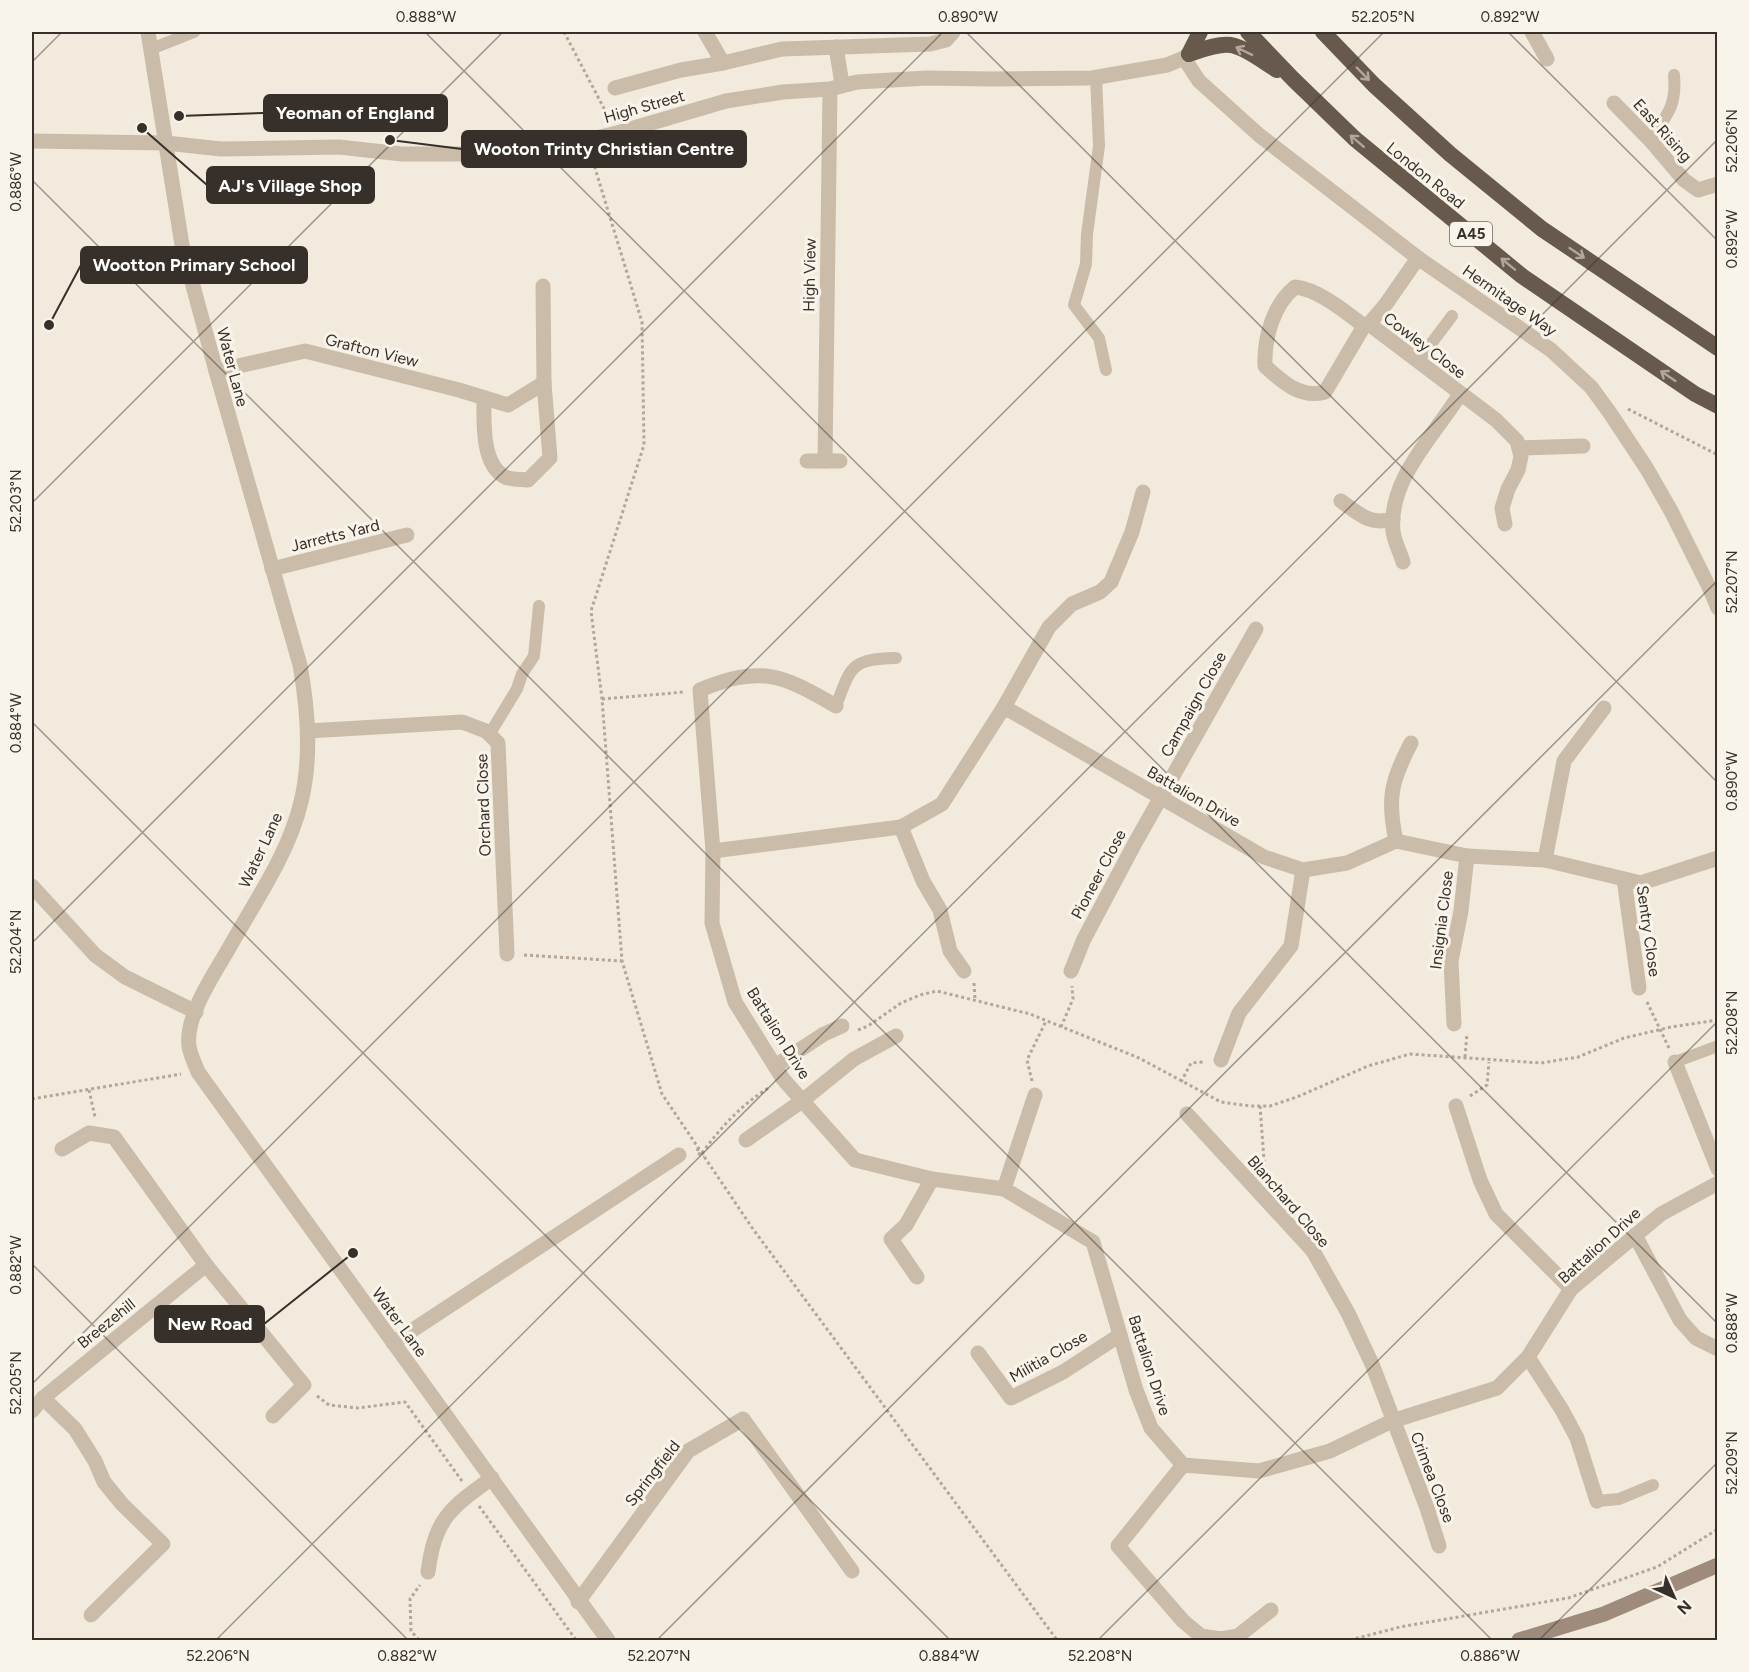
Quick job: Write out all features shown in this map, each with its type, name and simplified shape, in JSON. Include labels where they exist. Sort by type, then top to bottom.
[{"type":"highway","points":[[1186,56],[1200,32]]},
{"type":"highway","name":"London Road","points":[[1248,32],[1354,139],[1522,276],[1695,394],[1718,406]]},
{"type":"highway","name":"London Road","points":[[1323,32],[1374,85],[1442,146],[1542,229],[1718,348]]},
{"type":"highway","points":[[1186,56],[1230,45],[1245,51],[1293,79]]},
{"type":"main road","points":[[1519,1641],[1604,1614],[1718,1565]]},
{"type":"street","name":"Water Lane","points":[[148,32],[182,245],[300,665],[308,731],[307,765],[301,801],[290,834],[277,863],[202,996],[192,1022],[189,1045],[198,1072],[608,1641]]},
{"type":"street","points":[[705,32],[723,63]]},
{"type":"street","points":[[615,88],[681,70],[782,49],[930,44],[946,40],[953,32]]},
{"type":"street","points":[[1534,32],[1547,59]]},
{"type":"street","name":"High View","points":[[807,461],[832,461],[836,47]]},
{"type":"street","name":"High Street","points":[[32,141],[166,143],[221,149],[339,147],[402,154],[490,154],[586,140],[726,101],[783,92],[836,87],[857,82],[927,78],[1096,77],[1167,65],[1186,56]]},
{"type":"street","name":"Hermitage Way","points":[[1186,56],[1199,81],[1258,135],[1418,258],[1551,350],[1591,387],[1657,486],[1718,608]]},
{"type":"street","name":"East Rising","points":[[1614,103],[1684,180],[1698,190],[1718,184]]},
{"type":"street","name":"Cowley Close","points":[[1418,258],[1386,304],[1366,325],[1352,344],[1325,392],[1315,395],[1304,394],[1280,380],[1265,366],[1264,348],[1276,311],[1286,295],[1295,287],[1305,288],[1340,308],[1366,325],[1418,361],[1496,420],[1517,441],[1520,448]]},
{"type":"street","points":[[484,398],[484,437],[493,466],[506,477],[528,480],[550,458],[544,383],[543,286]]},
{"type":"street","name":"Grafton View","points":[[216,371],[305,351],[508,405],[544,383]]},
{"type":"street","name":"Cowley Close","points":[[1403,562],[1393,534],[1393,519],[1402,482],[1460,394]]},
{"type":"street","points":[[1505,524],[1502,508],[1508,489],[1518,470],[1520,448],[1583,446]]},
{"type":"street","points":[[712,851],[901,827],[942,804],[1004,707],[1049,627],[1072,604],[1100,592],[1111,582],[1132,532],[1143,492]]},
{"type":"street","points":[[1341,501],[1369,520],[1381,523],[1393,519]]},
{"type":"street","name":"Jarretts Yard","points":[[272,569],[407,536]]},
{"type":"street","name":"Campaign Close","points":[[1161,797],[1256,629]]},
{"type":"street","points":[[700,690],[727,679],[754,675],[779,678],[802,686],[836,706]]},
{"type":"street","name":"Battalion Drive","points":[[700,690],[712,851],[712,923],[735,1002],[779,1072],[855,1160],[932,1179],[1004,1189],[1093,1242],[1136,1390],[1151,1428],[1183,1466],[1259,1471],[1330,1450],[1392,1421],[1497,1388],[1528,1357],[1571,1289],[1661,1214],[1718,1183]]},
{"type":"street","name":"Battalion Drive","points":[[1004,707],[1264,857],[1303,870],[1347,863],[1396,841]]},
{"type":"street","points":[[1545,860],[1564,761],[1604,708]]},
{"type":"street","name":"Orchard Close","points":[[308,731],[462,722],[486,731],[498,743],[507,954]]},
{"type":"street","points":[[1412,743],[1397,769],[1391,794],[1391,820],[1396,841],[1467,856],[1545,860],[1641,883],[1718,858]]},
{"type":"street","name":"Pioneer Close","points":[[1071,970],[1084,939],[1161,797]]},
{"type":"street","points":[[901,827],[923,881],[940,910],[950,951],[964,971]]},
{"type":"street","name":"Insignia Close","points":[[1454,1024],[1451,961],[1461,911],[1467,856]]},
{"type":"street","points":[[1221,1060],[1239,1012],[1291,946],[1303,870]]},
{"type":"street","name":"Sentry Close","points":[[1624,879],[1639,988]]},
{"type":"street","points":[[32,886],[95,955],[125,977],[196,1012]]},
{"type":"street","points":[[779,1072],[824,1034],[846,1030]]},
{"type":"street","points":[[746,1140],[802,1101],[854,1059],[896,1036]]},
{"type":"street","points":[[1675,1062],[1718,1169]]},
{"type":"street","points":[[1004,1189],[1035,1095]]},
{"type":"street","points":[[1456,1106],[1480,1180],[1496,1214],[1571,1289]]},
{"type":"street","name":"Blanchard Close","points":[[1186,1114],[1313,1251],[1348,1312],[1372,1364],[1392,1421]]},
{"type":"street","points":[[62,1149],[89,1133],[114,1137],[207,1265],[304,1386],[273,1416]]},
{"type":"street","points":[[393,1343],[679,1155]]},
{"type":"street","points":[[917,1277],[891,1239],[906,1225],[932,1179]]},
{"type":"street","points":[[1635,1235],[1680,1320],[1696,1338],[1718,1349]]},
{"type":"street","name":"Breezehill","points":[[32,1411],[43,1398],[207,1265]]},
{"type":"street","name":"Militia Close","points":[[978,1353],[1011,1398],[1063,1371],[1120,1335]]},
{"type":"street","points":[[1528,1357],[1577,1438],[1597,1501]]},
{"type":"street","points":[[43,1398],[75,1430],[95,1461],[105,1482],[122,1504],[163,1544],[92,1615]]},
{"type":"street","name":"Springfield","points":[[578,1602],[688,1451],[743,1419],[852,1571]]},
{"type":"street","name":"Crimea Close","points":[[1392,1421],[1426,1508],[1438,1546]]},
{"type":"street","points":[[1183,1466],[1118,1546],[1183,1621],[1201,1636],[1221,1639],[1238,1636],[1271,1610]]},
{"type":"street","points":[[428,1572],[430,1552],[437,1531],[447,1514],[492,1478]]},
{"type":"lane","points":[[151,49],[194,32]]},
{"type":"lane","points":[[1650,140],[1669,113],[1676,93],[1674,75]]},
{"type":"lane","points":[[1096,77],[1099,146],[1087,234],[1086,264],[1074,305],[1099,338],[1106,370]]},
{"type":"lane","points":[[1418,361],[1452,316]]},
{"type":"lane","points":[[489,735],[506,709],[522,674],[534,656],[539,606]]},
{"type":"lane","points":[[836,706],[847,676],[854,668],[871,659],[896,658]]},
{"type":"lane","points":[[1675,1062],[1718,1046]]},
{"type":"lane","points":[[1597,1501],[1618,1499],[1653,1485]]},
{"type":"path","points":[[564,32],[617,133]]},
{"type":"path","points":[[1623,406],[1718,455]]},
{"type":"path","points":[[602,699],[700,690]]},
{"type":"path","points":[[507,954],[622,961]]},
{"type":"path","points":[[1061,1027],[1073,999],[1071,970]]},
{"type":"path","points":[[1639,988],[1661,1029],[1675,1062]]},
{"type":"path","points":[[846,1030],[868,1026],[901,1003],[920,994],[937,992],[1029,1014],[1139,1058],[1221,1102],[1270,1106],[1297,1097],[1368,1066],[1410,1054],[1541,1063],[1578,1057],[1624,1038],[1661,1029],[1718,1020]]},
{"type":"path","points":[[1035,1095],[1027,1060],[1046,1021]]},
{"type":"path","points":[[1181,1082],[1191,1063],[1221,1060]]},
{"type":"path","points":[[1456,1106],[1487,1085],[1489,1062]]},
{"type":"path","points":[[32,1099],[198,1072]]},
{"type":"path","points":[[701,1154],[721,1127],[760,1094],[779,1072]]},
{"type":"path","points":[[89,1090],[97,1124]]},
{"type":"path","points":[[1260,1106],[1268,1202]]},
{"type":"path","points":[[698,1148],[701,1154]]},
{"type":"path","points":[[679,1155],[701,1154]]},
{"type":"path","points":[[1350,1641],[1400,1627],[1568,1598],[1657,1567],[1718,1529]]},
{"type":"path","points":[[418,1641],[411,1630],[410,1599],[428,1572]]},
{"type":"place","name":"Yeoman of England","points":[[179,116]]},
{"type":"place","name":"AJ's Village Shop","points":[[142,128]]},
{"type":"place","name":"Wooton Trinty Christian Centre","points":[[390,140]]},
{"type":"place","name":"Wootton Primary School","points":[[49,325]]},
{"type":"place","name":"New Road","points":[[353,1253]]}]
